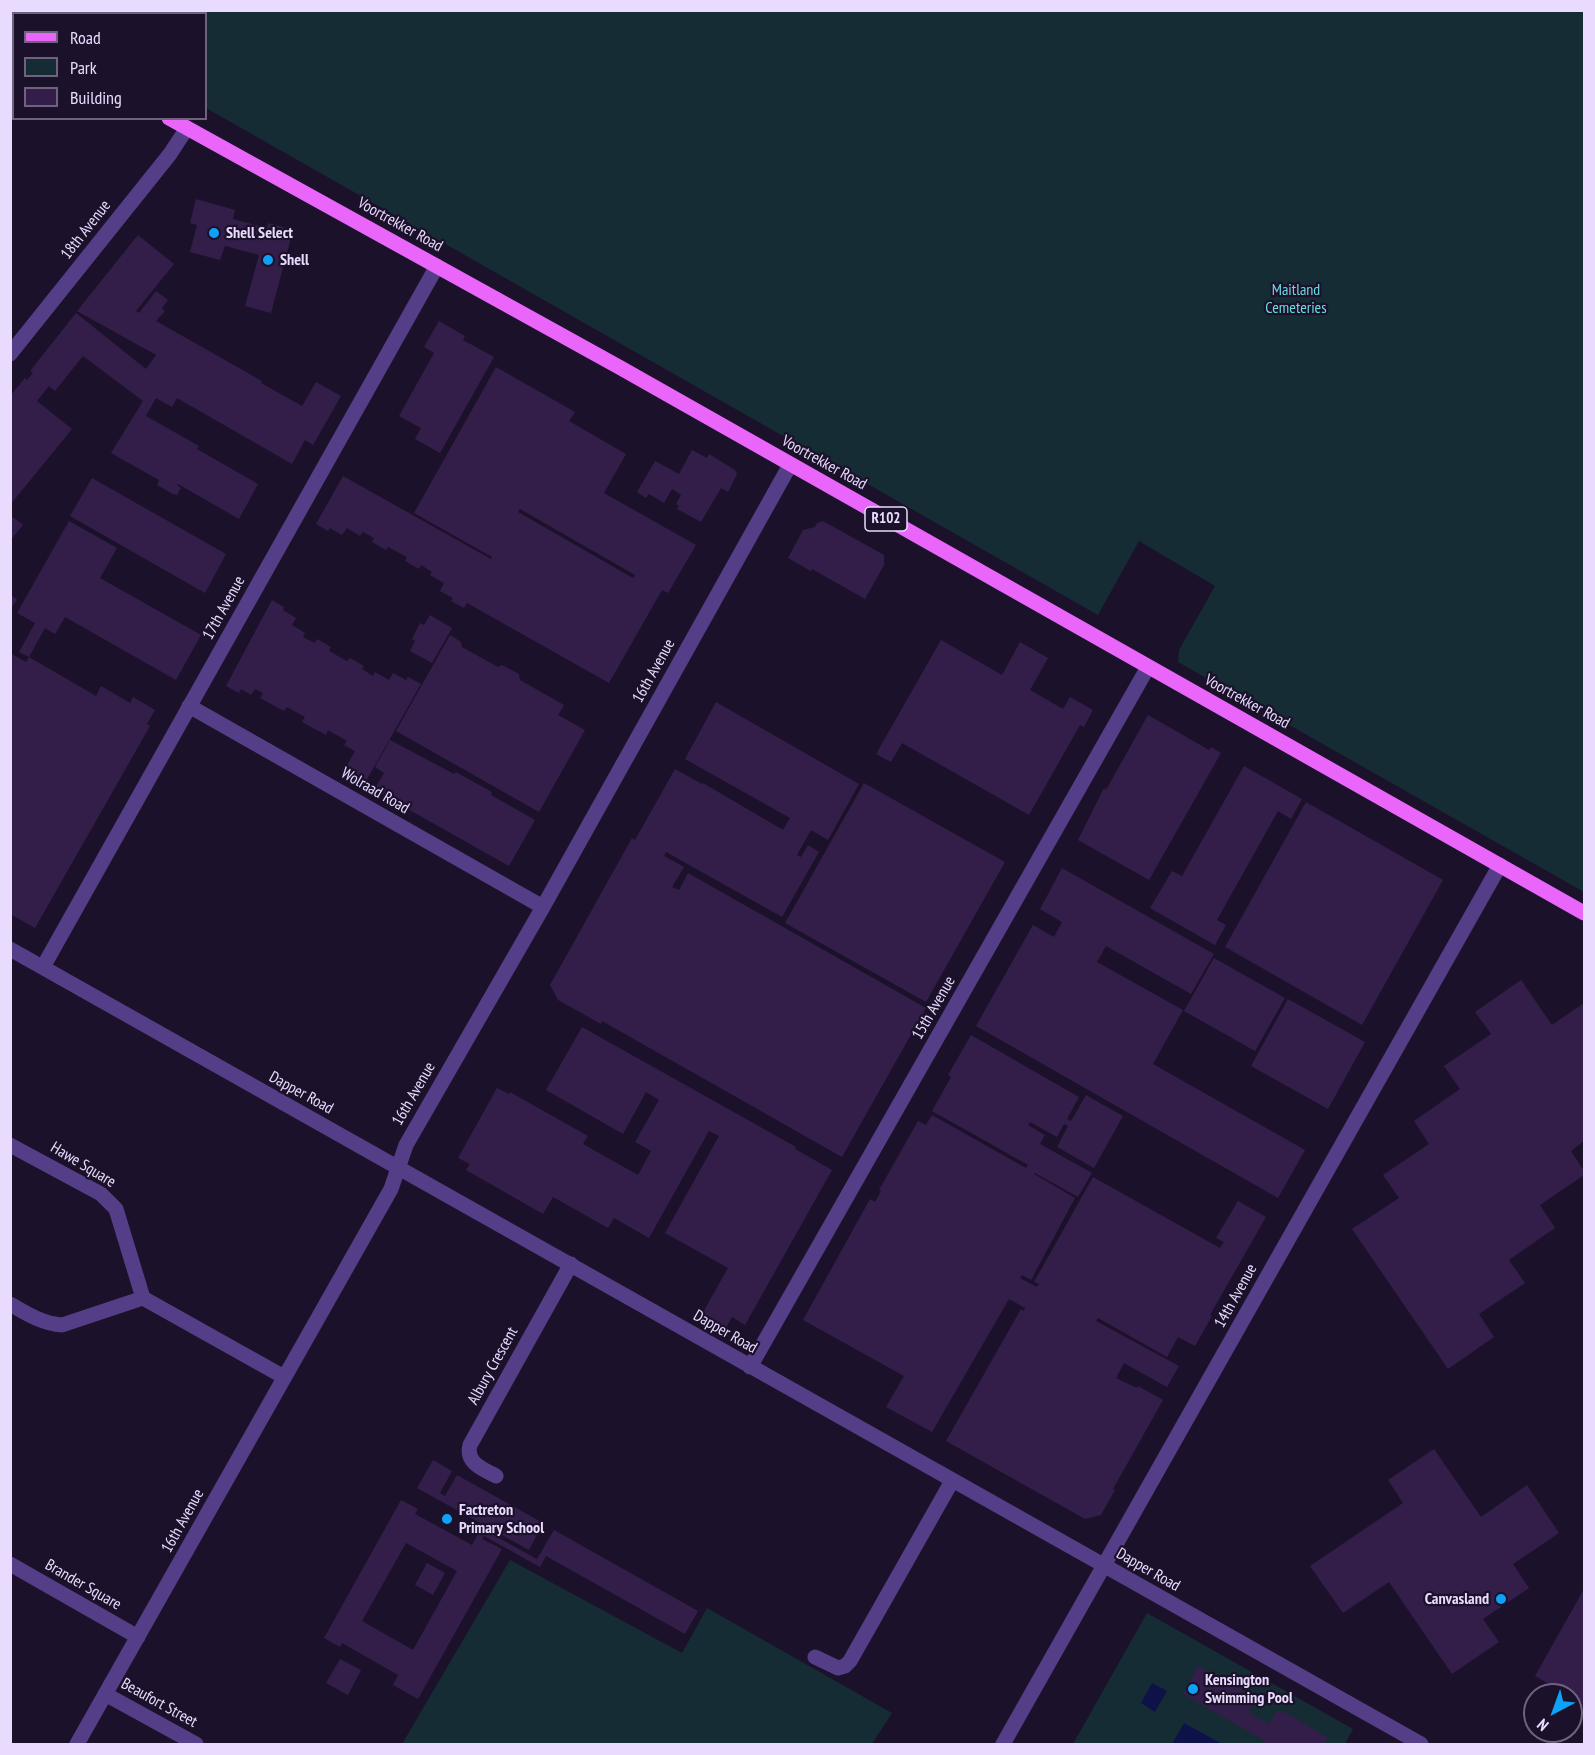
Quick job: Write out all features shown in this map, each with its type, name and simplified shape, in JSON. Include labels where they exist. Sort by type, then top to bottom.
[{"type":"main road","name":"Voortrekker Road","points":[[172,120],[437,266],[1584,913]]},
{"type":"street","name":"18th Avenue","points":[[10,354],[170,154],[186,128]]},
{"type":"street","name":"17th Avenue","points":[[43,967],[437,266]]},
{"type":"street","name":"16th Avenue","points":[[77,1744],[391,1189],[406,1145],[543,907],[790,465]]},
{"type":"street","name":"15th Avenue","points":[[750,1367],[1148,667]]},
{"type":"street","name":"Wolraad Road","points":[[189,706],[543,907]]},
{"type":"street","name":"14th Avenue","points":[[1003,1744],[1500,865]]},
{"type":"street","name":"Dapper Road","points":[[10,949],[1421,1744]]},
{"type":"street","name":"Hawe Square","points":[[10,1144],[101,1194],[116,1209],[143,1298]]},
{"type":"street","name":"Albury Crescent","points":[[496,1476],[470,1460],[468,1452],[470,1445],[571,1264]]},
{"type":"street","points":[[10,1304],[34,1318],[62,1325],[143,1298],[284,1377]]},
{"type":"street","points":[[815,1657],[838,1668],[850,1661],[952,1481]]},
{"type":"street","name":"Brander Square","points":[[10,1564],[138,1637]]},
{"type":"street","name":"Beaufort Street","points":[[105,1694],[196,1744]]},
{"type":"green space","name":"Maitland Cemeteries","points":[[33,11],[1584,11],[1584,892],[1178,662],[1179,650],[1215,586],[1139,541],[1098,615],[207,109],[207,12]]},
{"type":"green space","points":[[510,1560],[682,1653],[707,1608],[892,1713],[872,1744],[402,1744]]},
{"type":"green space","name":"Kensington Swimming Pool","points":[[1147,1613],[1353,1729],[1345,1744],[1073,1744]]},
{"type":"shaded area","points":[[1152,1683],[1167,1691],[1155,1712],[1141,1703]]},
{"type":"shaded area","points":[[1184,1723],[1222,1744],[1172,1744]]},
{"type":"building","points":[[196,199],[235,210],[233,219],[267,228],[268,223],[293,230],[271,313],[245,306],[259,255],[225,246],[220,260],[190,252],[197,225],[190,223]]},
{"type":"building","points":[[138,235],[174,264],[136,311],[139,313],[156,291],[168,300],[162,308],[165,311],[156,321],[262,381],[261,383],[302,406],[316,382],[341,396],[313,445],[305,440],[292,464],[177,398],[172,407],[156,398],[146,416],[199,446],[197,449],[258,484],[239,519],[178,484],[181,488],[177,495],[173,494],[157,485],[159,480],[111,453],[143,401],[83,356],[55,391],[49,386],[37,401],[72,429],[10,505],[10,396],[25,378],[27,380],[33,373],[30,371],[76,313],[146,369],[156,355],[77,311]]},
{"type":"building","points":[[439,321],[465,336],[463,340],[494,357],[440,453],[415,439],[421,428],[399,416],[434,353],[424,347]]},
{"type":"building","points":[[496,367],[575,412],[569,421],[626,454],[604,493],[696,545],[668,593],[662,590],[609,683],[467,603],[464,608],[451,601],[453,598],[440,591],[444,583],[430,575],[432,572],[421,565],[419,569],[405,561],[407,557],[388,547],[386,550],[372,542],[374,538],[363,532],[360,536],[347,528],[342,535],[316,524],[343,476],[491,559],[492,557],[414,513]],"holes":[[[520,509],[635,575],[633,578],[518,512]]]},
{"type":"building","points":[[692,450],[707,458],[709,454],[735,470],[737,474],[728,492],[721,488],[701,522],[677,509],[679,506],[676,504],[681,495],[672,489],[664,503],[649,494],[646,498],[637,492],[655,461],[679,474]]},
{"type":"building","points":[[92,478],[226,554],[205,593],[70,516]]},
{"type":"building","points":[[10,515],[23,525],[10,541]]},
{"type":"building","points":[[69,521],[117,548],[100,578],[201,635],[176,680],[65,617],[55,634],[45,628],[29,657],[19,652],[35,623],[17,613]]},
{"type":"building","points":[[823,521],[884,555],[884,565],[865,599],[788,558],[803,530],[815,527],[817,523]]},
{"type":"building","points":[[10,595],[17,599],[10,610]]},
{"type":"building","points":[[272,600],[296,618],[292,625],[305,633],[303,637],[315,643],[317,639],[331,647],[329,651],[347,661],[350,658],[364,666],[362,669],[373,676],[375,672],[389,680],[393,673],[421,684],[362,788],[341,776],[355,751],[344,745],[347,741],[328,730],[326,735],[302,722],[305,717],[287,707],[284,711],[260,698],[263,693],[255,689],[251,695],[241,689],[239,693],[226,686]]},
{"type":"building","points":[[430,615],[452,628],[432,663],[410,651],[415,641],[412,639],[420,623],[424,625]]},
{"type":"building","points":[[450,635],[461,642],[462,647],[498,667],[502,665],[519,674],[520,680],[564,705],[558,715],[585,730],[539,812],[396,731]]},
{"type":"building","points":[[941,640],[1002,675],[1020,642],[1048,658],[1030,690],[1063,709],[1070,697],[1093,710],[1084,727],[1080,725],[1029,815],[902,743],[891,762],[876,754]]},
{"type":"building","points":[[10,653],[26,662],[29,657],[96,696],[101,686],[130,703],[133,697],[155,710],[147,724],[150,726],[35,928],[10,914]]},
{"type":"building","points":[[716,702],[859,784],[828,840],[811,830],[797,855],[801,857],[808,845],[819,852],[782,917],[666,852],[664,856],[684,867],[672,887],[679,890],[688,873],[926,1008],[842,1157],[602,1021],[601,1024],[558,1000],[550,985],[632,838],[635,840],[675,769],[783,830],[790,818],[685,759]]},
{"type":"building","points":[[1148,715],[1209,750],[1211,747],[1221,753],[1149,880],[1078,840],[1104,788],[1106,790]]},
{"type":"building","points":[[390,740],[454,774],[456,772],[535,820],[509,866],[374,790],[384,773],[375,767]]},
{"type":"building","points":[[1244,766],[1302,799],[1291,819],[1278,811],[1217,920],[1226,925],[1215,945],[1150,908],[1172,871],[1182,876]]},
{"type":"building","points":[[864,783],[1005,862],[926,1002],[785,923]]},
{"type":"building","points":[[1306,802],[1443,880],[1362,1025],[1225,947]]},
{"type":"building","points":[[1062,868],[1214,954],[1191,994],[1106,946],[1097,962],[1183,1010],[1153,1064],[1305,1150],[1278,1198],[976,1026],[1033,925],[1054,937],[1062,922],[1040,909]]},
{"type":"building","points":[[1214,958],[1285,998],[1255,1051],[1184,1011]]},
{"type":"building","points":[[1521,980],[1552,1025],[1584,1003],[1584,1141],[1571,1151],[1584,1171],[1584,1175],[1540,1205],[1555,1228],[1509,1260],[1525,1283],[1479,1314],[1494,1337],[1448,1369],[1352,1229],[1399,1198],[1383,1175],[1429,1144],[1414,1121],[1460,1089],[1444,1066],[1491,1034],[1475,1012]]},
{"type":"building","points":[[1288,999],[1365,1042],[1328,1109],[1251,1066]]},
{"type":"building","points":[[582,1027],[796,1147],[795,1149],[832,1170],[745,1325],[732,1317],[726,1328],[702,1314],[728,1268],[665,1233],[719,1136],[709,1131],[649,1238],[614,1218],[608,1228],[553,1197],[543,1214],[466,1170],[470,1164],[458,1158],[497,1088],[509,1094],[510,1092],[588,1136],[583,1144],[638,1175],[651,1151],[635,1142],[659,1100],[646,1092],[623,1134],[546,1090]]},
{"type":"building","points":[[971,1035],[1079,1097],[1067,1119],[1071,1121],[1086,1095],[1123,1116],[1094,1168],[1057,1147],[1068,1126],[1064,1124],[1057,1137],[1030,1122],[1028,1125],[1045,1135],[1040,1144],[1092,1173],[1078,1197],[1034,1174],[1075,1198],[1031,1280],[1022,1275],[1020,1278],[1037,1287],[1039,1284],[1034,1282],[1093,1177],[1220,1248],[1224,1242],[1216,1238],[1238,1201],[1266,1217],[1210,1315],[1212,1316],[1195,1346],[1178,1337],[1167,1357],[1098,1318],[1096,1321],[1179,1366],[1167,1387],[1124,1363],[1116,1378],[1137,1388],[1138,1386],[1163,1400],[1101,1515],[1085,1519],[946,1441],[1021,1309],[1024,1311],[1025,1308],[1009,1299],[932,1432],[886,1407],[904,1376],[803,1320],[870,1199],[875,1202],[881,1191],[879,1190],[918,1121],[926,1125],[932,1115],[1026,1168],[1028,1165],[932,1111],[951,1077],[948,1075]]},
{"type":"building","points":[[1434,1449],[1481,1517],[1527,1485],[1559,1533],[1513,1564],[1529,1588],[1483,1619],[1499,1642],[1452,1674],[1389,1582],[1343,1613],[1310,1566],[1403,1503],[1388,1480]]},
{"type":"building","points":[[433,1460],[452,1471],[440,1493],[445,1496],[457,1475],[543,1523],[529,1550],[417,1488]]},
{"type":"building","points":[[401,1500],[418,1509],[415,1514],[472,1545],[481,1528],[537,1559],[554,1530],[698,1611],[685,1634],[546,1556],[540,1567],[484,1536],[482,1539],[502,1549],[418,1699],[393,1685],[398,1675],[342,1643],[340,1647],[324,1638]],"holes":[[[406,1543],[457,1571],[413,1650],[362,1621]]]},
{"type":"building","points":[[427,1563],[445,1573],[433,1595],[415,1585]]},
{"type":"building","points":[[1584,1589],[1584,1704],[1583,1683],[1547,1683],[1535,1676]]},
{"type":"building","points":[[340,1659],[361,1670],[348,1695],[326,1683]]},
{"type":"building","points":[[1198,1666],[1256,1698],[1248,1712],[1269,1724],[1277,1710],[1281,1713],[1283,1711],[1328,1738],[1324,1744],[1263,1744],[1265,1741],[1183,1694]]},
{"type":"place","name":"Shell Select","points":[[214,233]]},
{"type":"place","name":"Shell","points":[[268,260]]},
{"type":"place","name":"Factreton Primary School","points":[[447,1519]]},
{"type":"place","name":"Canvasland","points":[[1501,1599]]},
{"type":"place","name":"Kensington Swimming Pool","points":[[1193,1689]]}]
